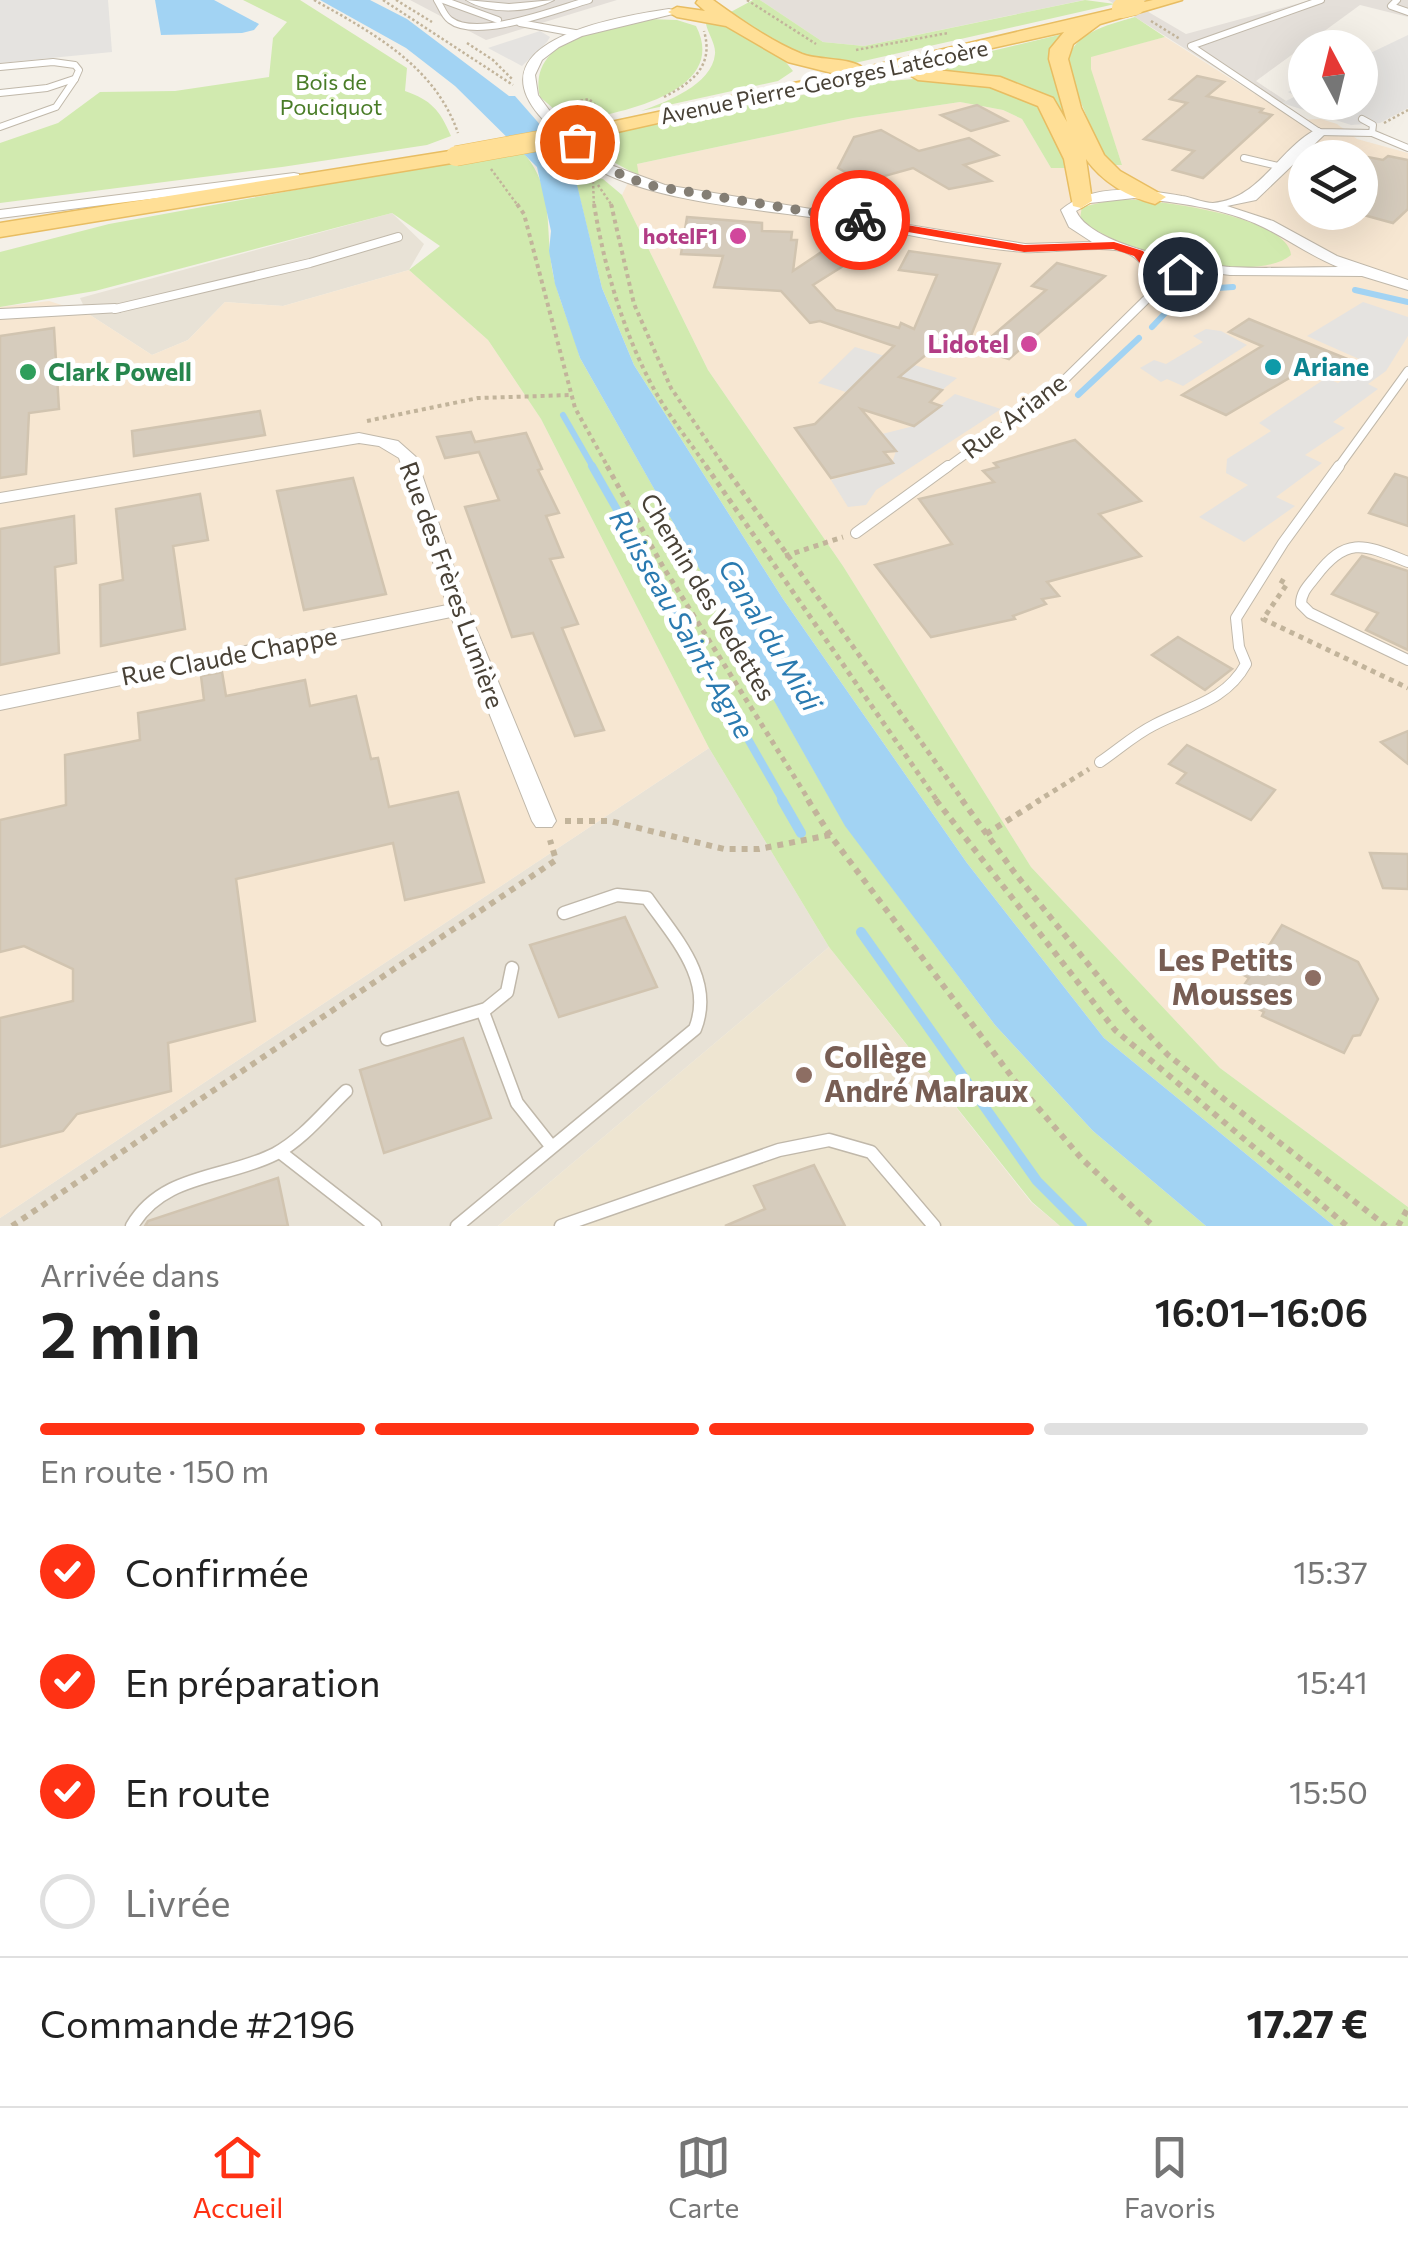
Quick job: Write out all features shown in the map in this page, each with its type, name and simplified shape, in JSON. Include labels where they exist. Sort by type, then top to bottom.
[{"type":"main road","name":"Avenue Pierre-Georges Latécoère","points":[[601,127],[1172,0]]},
{"type":"main road","points":[[705,2],[787,54],[816,66],[846,69],[1000,38]]},
{"type":"main road","name":"Avenue Pierre-Georges Latécoère","points":[[0,232],[172,205],[459,146],[524,141],[775,94],[1135,7]]},
{"type":"main road","points":[[1135,7],[1077,31],[1067,40],[1057,60],[1058,73],[1095,158],[1121,180],[1156,197]]},
{"type":"main road","points":[[673,12],[733,22]]},
{"type":"main road","points":[[690,106],[794,80],[800,70],[787,54]]},
{"type":"main road","points":[[775,94],[908,74],[968,76],[1018,88],[1046,102],[1053,111],[1074,158],[1080,201]]},
{"type":"main road","name":"Avenue Pierre-Georges Latécoère","points":[[0,222],[330,174],[459,146]]},
{"type":"street","points":[[472,0],[486,6],[525,7],[548,0]]},
{"type":"street","points":[[705,2],[576,32],[547,50],[530,73],[530,92],[603,167],[647,185],[1024,248],[1114,246]]},
{"type":"street","points":[[625,18],[645,4],[673,12]]},
{"type":"street","points":[[1206,206],[1251,197],[1319,132]]},
{"type":"street","name":"Avenue Pierre-Georges Latécoère","points":[[0,214],[330,174]]},
{"type":"street","points":[[1361,272],[1206,268],[1114,246],[1074,224],[1068,210],[1080,201],[1105,196],[1156,197],[1206,206],[1261,222],[1361,272],[1408,285]]},
{"type":"street","points":[[1251,197],[1250,205],[1261,222]]},
{"type":"street","points":[[987,240],[1050,238],[1071,230],[1074,224]]},
{"type":"street","points":[[1282,269],[1300,260],[1304,254],[1301,245]]},
{"type":"street","points":[[1138,253],[1157,272],[1161,285]]},
{"type":"street","name":"Rue Ariane","points":[[1161,285],[1206,268]]},
{"type":"street","points":[[0,314],[115,308]]},
{"type":"street","name":"Rue des Frères Lumière","points":[[0,498],[330,442],[376,439],[400,448],[408,457],[458,610],[544,821]]},
{"type":"street","name":"Rue Claude Chappe","points":[[0,702],[458,610]]},
{"type":"lane","points":[[440,0],[444,16],[466,28],[528,18],[589,0]]},
{"type":"lane","points":[[440,0],[488,19],[576,32]]},
{"type":"lane","points":[[1321,0],[1198,40],[1190,46],[1319,132],[1372,133],[1408,148]]},
{"type":"lane","points":[[1397,0],[1392,6],[1408,12]]},
{"type":"lane","points":[[0,68],[66,63],[79,70],[56,107],[0,127]]},
{"type":"lane","points":[[0,94],[75,79]]},
{"type":"lane","points":[[24,91],[46,91],[62,99]]},
{"type":"lane","points":[[1364,120],[1372,125],[1372,133]]},
{"type":"lane","points":[[1244,158],[1282,167]]},
{"type":"lane","points":[[115,308],[310,263],[398,237]]},
{"type":"lane","name":"Rue Ariane","points":[[856,533],[1054,389],[1161,285]]},
{"type":"lane","points":[[1100,762],[1153,726],[1226,692],[1240,680],[1246,664],[1239,646],[1236,618],[1283,543],[1408,371]]},
{"type":"lane","points":[[1408,562],[1375,549],[1347,545],[1335,550],[1302,596],[1301,604],[1310,613],[1408,660]]},
{"type":"lane","points":[[457,1226],[694,1029],[703,1015],[700,980],[647,898],[638,893],[564,914]]},
{"type":"lane","points":[[387,1038],[483,1012],[498,1004],[508,990],[512,968]]},
{"type":"lane","points":[[483,1012],[517,1103],[550,1146]]},
{"type":"lane","points":[[132,1226],[144,1202],[162,1191],[280,1152],[346,1090]]},
{"type":"lane","points":[[561,1226],[779,1150],[828,1140],[871,1152],[934,1226]]},
{"type":"lane","points":[[280,1152],[375,1226]]},
{"type":"path","points":[[314,0],[428,75],[444,99],[459,146]]},
{"type":"path","points":[[382,0],[516,87]]},
{"type":"path","points":[[747,0],[820,45]]},
{"type":"path","points":[[657,101],[702,71],[710,48],[699,24]]},
{"type":"path","points":[[845,50],[952,32]]},
{"type":"path","points":[[542,108],[590,100]]},
{"type":"path","name":"Chemin des Vedettes","points":[[487,157],[492,172],[524,214],[575,408],[662,565],[830,834],[1015,1081],[1082,1159],[1153,1226]]},
{"type":"path","points":[[1348,1226],[1115,1030],[916,774],[655,392],[629,336],[606,259],[594,178],[614,207],[634,304],[656,361],[785,556],[986,834],[1126,1011],[1168,1055],[1386,1226]]},
{"type":"path","points":[[352,424],[478,398],[572,395]]},
{"type":"path","points":[[785,556],[856,533]]},
{"type":"path","points":[[986,834],[1100,762]]},
{"type":"path","points":[[12,1226],[556,860],[544,821],[610,821],[724,849],[759,849],[830,834]]},
{"type":"path","points":[[1398,1226],[1408,1208]]},
{"type":"shaded area","points":[[0,0],[108,0],[112,52],[0,63]]},
{"type":"shaded area","points":[[410,0],[617,0],[486,40]]},
{"type":"shaded area","points":[[760,0],[1084,0],[864,46],[823,42]]},
{"type":"shaded area","points":[[1108,0],[1128,0],[1186,34],[1311,0],[1408,0],[1408,17],[1360,5],[1326,30],[1288,30],[1288,58],[1256,81],[1286,101],[1276,106]]},
{"type":"shaded area","points":[[540,31],[550,37],[522,66],[488,48]]},
{"type":"shaded area","points":[[1408,35],[1408,108],[1380,123],[1351,125],[1335,120],[1378,120],[1378,49]]},
{"type":"shaded area","points":[[1165,37],[1288,115],[1288,120],[1324,120],[1361,140],[1288,140],[1288,230],[1378,230],[1378,145],[1408,153],[1408,1207],[1220,1068],[1031,867],[843,566],[708,370],[622,195],[637,164],[853,118],[960,102],[1003,110],[1022,119],[1051,168],[1122,165],[1090,69],[1091,56]]},
{"type":"shaded area","points":[[392,213],[424,244],[409,270],[283,306],[225,302],[188,340],[152,355],[87,313],[80,298]]},
{"type":"shaded area","points":[[409,270],[488,340],[541,419],[709,748],[0,1218],[0,307],[49,301],[87,313],[152,355],[188,340],[225,302],[283,306]]},
{"type":"shaded area","points":[[1363,302],[1408,317],[1408,336],[1386,371],[1368,384],[1378,389],[1333,422],[1345,428],[1305,455],[1322,463],[1276,497],[1295,506],[1244,542],[1199,517],[1248,485],[1226,473],[1227,459],[1271,431],[1259,423],[1326,378],[1338,383],[1368,363],[1307,336]]},
{"type":"shaded area","points":[[1206,329],[1221,331],[1247,345],[1183,386],[1167,379],[1161,382],[1140,368],[1154,360],[1166,364],[1203,342],[1193,336]]},
{"type":"shaded area","points":[[855,347],[957,378],[942,390],[871,369],[846,392],[818,383]]},
{"type":"shaded area","points":[[955,394],[1001,409],[876,490],[866,505],[848,507],[831,480],[892,463],[896,451],[882,434],[914,426]]},
{"type":"shaded area","points":[[709,748],[829,947],[498,1226],[0,1226],[0,1218]]},
{"type":"shaded area","name":"Collège André Malraux","points":[[829,947],[1031,1202],[1060,1226],[498,1226]]},
{"type":"green space","name":"Bois de Pouciquot","points":[[243,0],[300,0],[407,68],[405,91],[434,107],[451,136],[427,145],[282,167],[0,203],[0,143],[58,123],[100,92],[175,91],[269,77],[273,38],[287,22]]},
{"type":"green space","points":[[760,0],[823,42],[864,46],[1085,0],[1115,4],[846,65],[810,60],[727,14]]},
{"type":"green space","points":[[1135,17],[1165,37],[1091,57],[1091,69],[1122,165],[1110,165],[1103,157],[1067,68],[1069,56],[1074,46],[1091,32]]},
{"type":"green space","points":[[646,19],[677,20],[696,26],[702,49],[697,69],[683,84],[638,106],[569,122],[540,97],[539,77],[545,61],[557,49],[591,32]]},
{"type":"green space","points":[[715,19],[784,60],[793,71],[778,81],[641,111],[686,91],[706,75],[715,54],[706,24]]},
{"type":"green space","points":[[1067,33],[1055,56],[1053,73],[1070,114],[1062,114],[1033,91],[912,70]]},
{"type":"green space","points":[[926,78],[990,86],[1021,96],[1049,122],[1069,168],[1051,168],[1022,119],[1003,110],[960,102],[853,118],[637,164],[639,176],[608,159],[582,137],[865,83]]},
{"type":"green space","points":[[520,149],[532,164],[545,196],[551,264],[580,358],[845,825],[995,1025],[1093,1131],[1206,1226],[1060,1226],[1032,1202],[829,947],[709,748],[541,419],[488,340],[409,270],[440,246],[392,213],[95,291],[0,307],[0,252],[109,224]]},
{"type":"green space","points":[[574,174],[603,179],[622,195],[708,370],[843,566],[1031,867],[1220,1068],[1408,1207],[1408,1226],[1334,1226],[1104,1038],[967,863],[783,599],[634,365],[602,288]]},
{"type":"green space","points":[[1117,199],[1186,206],[1243,220],[1284,241],[1291,255],[1273,264],[1247,267],[1183,261],[1120,242],[1080,218],[1082,207]]},
{"type":"water","points":[[155,0],[214,0],[259,24],[242,33],[161,35]]},
{"type":"water","name":"Canal du Midi","points":[[320,0],[370,0],[407,19],[509,96],[515,96],[571,160],[602,288],[634,365],[783,599],[967,863],[1104,1038],[1334,1226],[1206,1226],[1093,1131],[995,1025],[845,826],[580,358],[555,284],[549,251],[551,231],[537,167],[455,86],[406,48]]},
{"type":"building","points":[[1197,76],[1224,82],[1207,96],[1263,109],[1260,112],[1272,115],[1203,178],[1173,170],[1194,151],[1144,139],[1187,103],[1170,99]]},
{"type":"building","points":[[977,105],[1007,121],[971,131],[941,115]]},
{"type":"building","points":[[881,130],[919,151],[969,138],[998,155],[964,165],[991,181],[949,189],[913,168],[863,182],[838,168],[854,137]]},
{"type":"building","points":[[1388,156],[1408,160],[1408,209],[1393,223],[1378,219],[1378,159]]},
{"type":"building","points":[[687,217],[762,223],[762,231],[792,232],[791,240],[797,240],[793,271],[823,251],[851,261],[813,285],[836,310],[899,328],[901,323],[914,329],[937,275],[899,270],[909,251],[1000,264],[968,343],[945,339],[899,377],[942,390],[930,402],[941,406],[914,426],[861,409],[896,451],[884,452],[893,463],[831,478],[795,428],[815,424],[894,346],[820,321],[810,323],[781,291],[714,287],[723,256],[681,254]]},
{"type":"building","points":[[1057,263],[1105,276],[1009,359],[977,349],[1046,290],[1032,286]]},
{"type":"building","name":"Ariane","points":[[1249,319],[1360,364],[1339,378],[1310,366],[1226,415],[1182,395],[1262,346],[1229,332]]},
{"type":"building","name":"Clark Powell","points":[[54,328],[59,409],[29,413],[26,474],[0,478],[0,336]]},
{"type":"building","points":[[260,411],[265,435],[134,456],[132,431]]},
{"type":"building","points":[[471,432],[475,442],[526,433],[542,469],[538,470],[559,513],[546,516],[563,557],[550,559],[578,624],[562,628],[604,730],[575,736],[533,633],[512,637],[465,507],[499,500],[479,452],[445,458],[437,437]]},
{"type":"building","points":[[1075,440],[1141,501],[1099,514],[1141,556],[1047,582],[1059,596],[1042,599],[1046,604],[1013,616],[1015,619],[931,637],[875,565],[952,544],[919,499],[994,482],[983,471],[998,467],[994,463]]},
{"type":"building","points":[[1395,474],[1408,478],[1408,526],[1369,513]]},
{"type":"building","points":[[353,478],[386,594],[304,610],[277,491]]},
{"type":"building","points":[[200,494],[208,540],[173,546],[185,629],[101,646],[100,585],[123,580],[116,509]]},
{"type":"building","points":[[74,516],[76,563],[55,567],[59,653],[0,665],[0,529]]},
{"type":"building","points":[[1362,556],[1408,571],[1408,650],[1366,630],[1378,613],[1332,594]]},
{"type":"building","points":[[1178,637],[1232,669],[1205,690],[1152,655]]},
{"type":"building","points":[[222,672],[226,696],[305,680],[310,706],[356,696],[371,759],[378,758],[389,807],[458,792],[484,882],[405,900],[393,843],[236,879],[255,1021],[168,1043],[171,1091],[77,1114],[63,1131],[0,1147],[0,1018],[73,1001],[73,969],[24,946],[0,952],[0,820],[66,805],[65,755],[140,740],[138,713],[204,700],[201,676]]},
{"type":"building","points":[[1408,731],[1408,764],[1381,742]]},
{"type":"building","points":[[1187,745],[1275,790],[1251,820],[1177,783],[1186,773],[1169,764]]},
{"type":"building","points":[[1370,853],[1408,854],[1408,889],[1383,888]]},
{"type":"building","points":[[625,917],[657,987],[559,1017],[530,945]]},
{"type":"building","points":[[1282,925],[1358,962],[1378,999],[1360,1035],[1353,1036],[1344,1053],[1262,1016],[1264,1012],[1236,997],[1249,978],[1242,974],[1263,944],[1268,947]]},
{"type":"building","points":[[463,1038],[491,1118],[384,1153],[360,1070]]},
{"type":"building","points":[[814,1165],[845,1226],[725,1226],[765,1209],[754,1186]]},
{"type":"building","points":[[278,1178],[288,1226],[145,1226],[148,1221]]},
{"type":"waterway","name":"Ruisseau Saint-Agne","points":[[1152,327],[1187,290],[1233,287]]},
{"type":"waterway","name":"Ruisseau Saint-Agne","points":[[1355,290],[1408,302]]},
{"type":"waterway","name":"Ruisseau Saint-Agne","points":[[1078,395],[1139,338]]},
{"type":"waterway","name":"Ruisseau Saint-Agne","points":[[563,415],[594,469]]},
{"type":"waterway","name":"Ruisseau Saint-Agne","points":[[592,466],[784,802]]},
{"type":"waterway","name":"Ruisseau Saint-Agne","points":[[782,800],[801,833]]},
{"type":"waterway","name":"Ruisseau Saint-Agne","points":[[861,932],[1037,1181],[1082,1226]]},
{"type":"way so far","points":[[577,142],[603,167],[647,185],[860,220]]},
{"type":"place","name":"hotelF1","points":[[738,236]]},
{"type":"place","name":"Lidotel","points":[[1029,344]]},
{"type":"place","name":"Ariane","points":[[1273,367]]},
{"type":"place","name":"Clark Powell","points":[[28,372]]},
{"type":"place","name":"Les Petits Mousses","points":[[1313,978]]},
{"type":"place","name":"Collège André Malraux","points":[[804,1075]]},
{"type":"route","points":[[860,220],[1024,248],[1114,246],[1138,253],[1157,272],[1161,285],[1180,274]]}]
